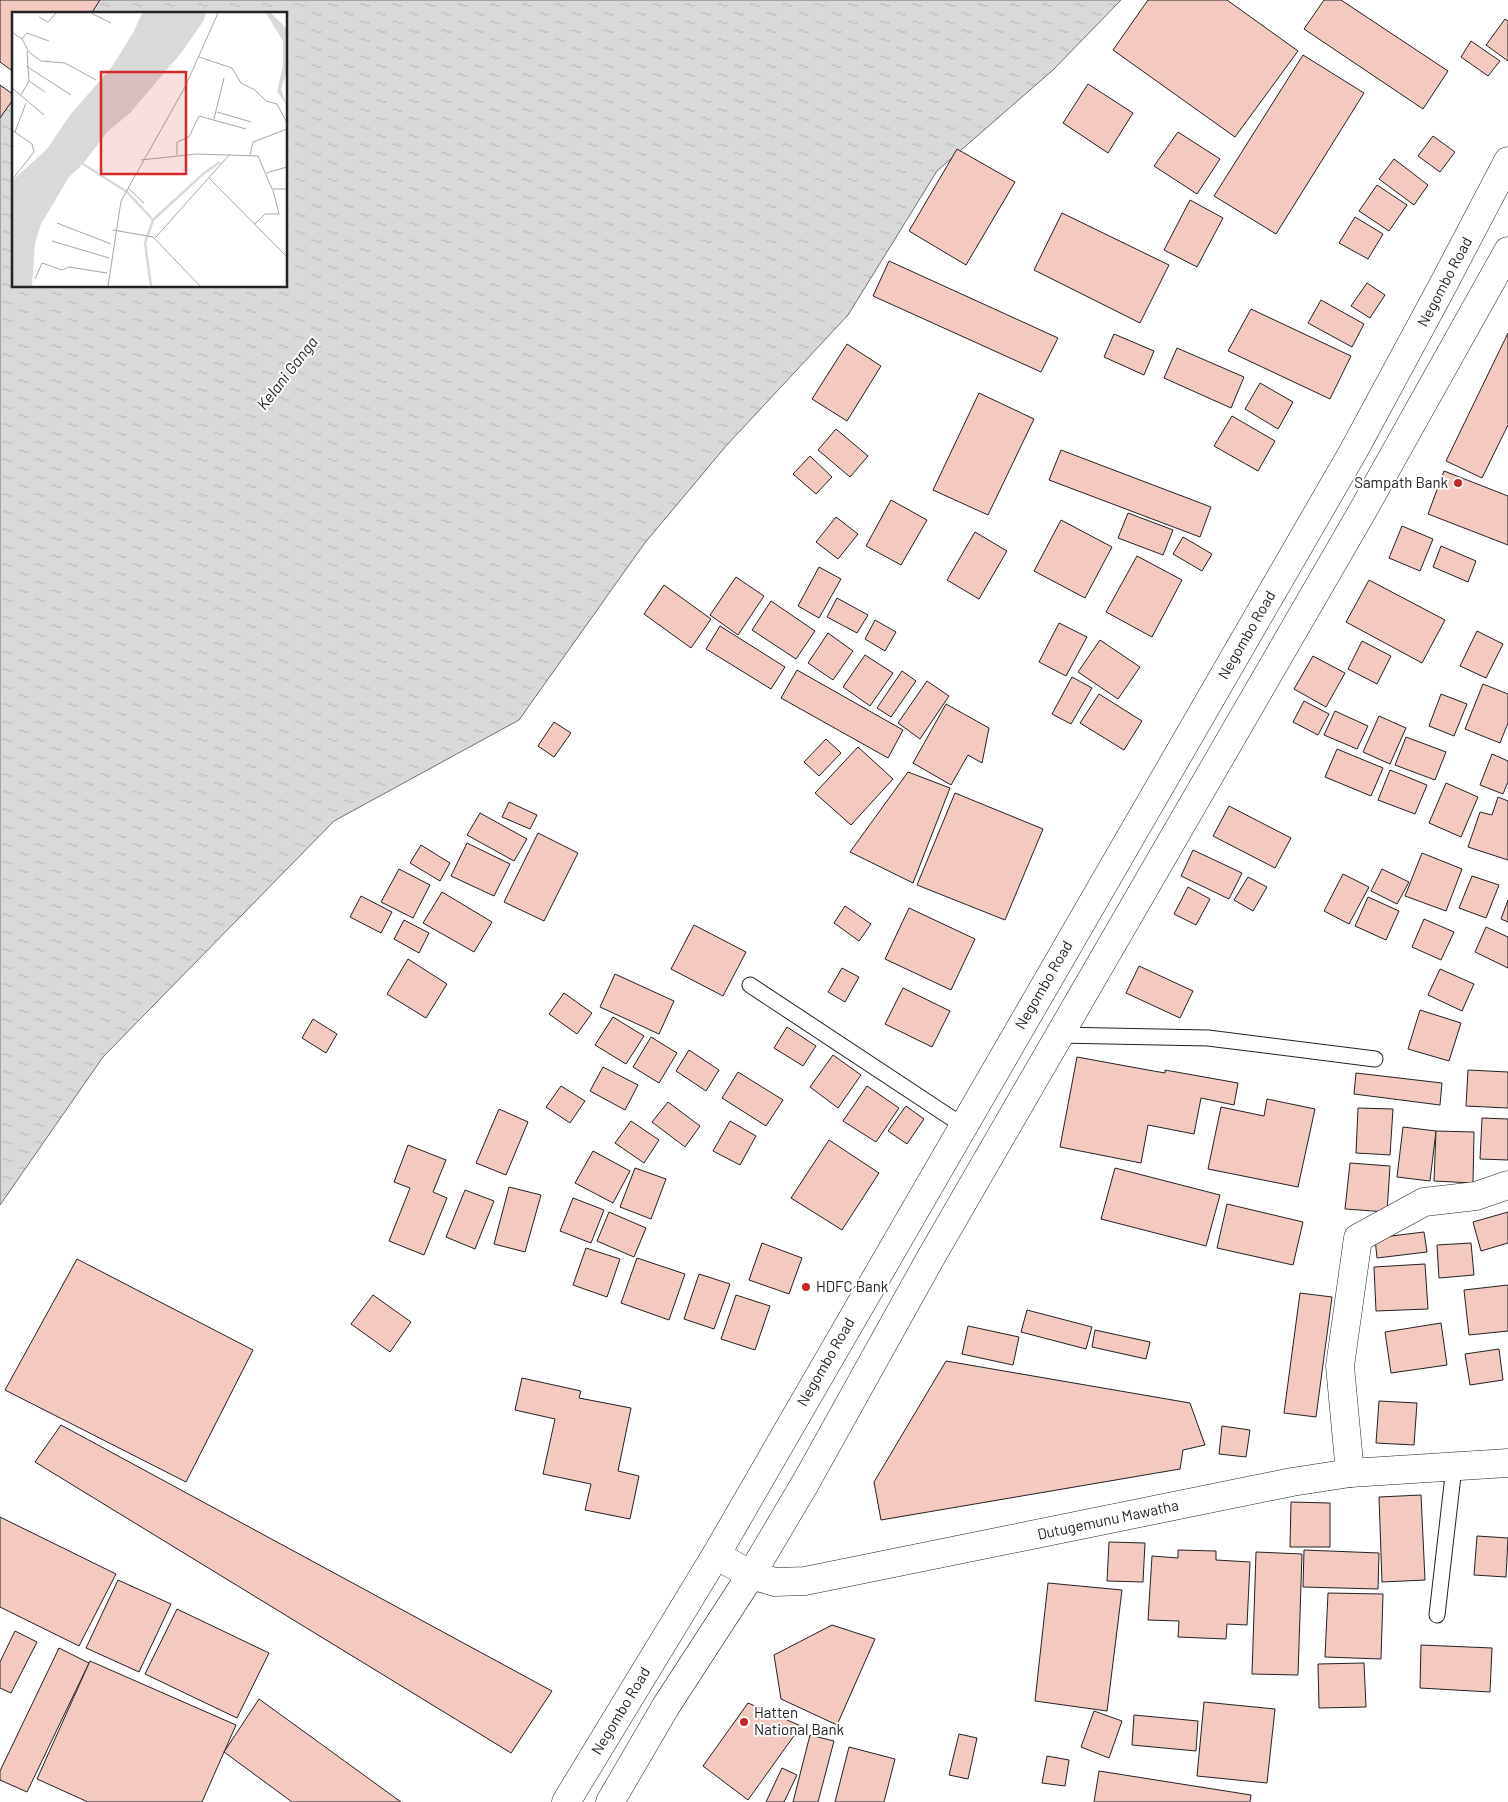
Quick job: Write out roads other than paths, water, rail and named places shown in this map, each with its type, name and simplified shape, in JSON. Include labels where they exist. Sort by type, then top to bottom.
[{"type":"main road","name":"Negombo Road","points":[[566,1802],[716,1555],[962,1125],[1353,452],[1508,161]]},
{"type":"main road","points":[[610,1802],[666,1706],[751,1575],[806,1482],[930,1259],[1362,512],[1508,252]]},
{"type":"main road","points":[[1350,1473],[1340,1366],[1358,1238],[1424,1202],[1476,1196],[1508,1185]]},
{"type":"main road","name":"Dutugemunu Mawatha","points":[[716,1555],[751,1575],[775,1582],[805,1581],[1292,1482],[1350,1473],[1508,1463]]},
{"type":"lane","points":[[750,985],[962,1125]]},
{"type":"lane","points":[[1058,1035],[1208,1038],[1375,1059]]},
{"type":"lane","points":[[1437,1615],[1454,1467]]},
{"type":"water","name":"Kelani Ganga","points":[[97,0],[1121,0],[1053,70],[937,171],[848,315],[726,446],[644,544],[519,720],[334,821],[103,1057],[0,1205],[0,109],[12,96],[12,288],[288,288],[288,12],[87,12]]},
{"type":"place","name":"Sampath Bank","points":[[1458,483]]},
{"type":"place","name":"HDFC Bank","points":[[806,1287]]},
{"type":"place","name":"Hatten National Bank","points":[[744,1722]]}]
